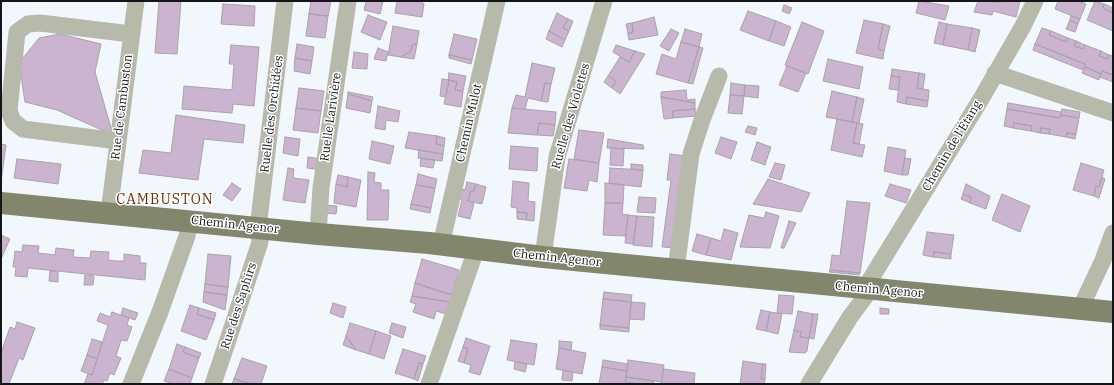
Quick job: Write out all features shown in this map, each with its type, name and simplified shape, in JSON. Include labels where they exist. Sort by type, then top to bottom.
[{"type":"main road","name":"Chemin Agenor","points":[[1,202],[441,245],[543,257],[1113,312]]},
{"type":"street","name":"Rue de Cambuston","points":[[109,213],[136,1]]},
{"type":"street","name":"Ruelle des Orchidées","points":[[258,228],[285,1]]},
{"type":"street","name":"Ruelle Larivière","points":[[318,234],[321,188],[348,1]]},
{"type":"street","name":"Chemin Mulot","points":[[441,245],[497,1]]},
{"type":"street","name":"Ruelle des Violettes","points":[[543,257],[557,157],[604,1]]},
{"type":"street","name":"Chemin de l'Étang","points":[[809,384],[864,297],[867,288],[1023,26],[1034,1]]},
{"type":"street","points":[[118,141],[23,128],[13,121],[9,111],[17,32],[28,24],[40,23],[131,34]]},
{"type":"street","points":[[995,73],[1113,113]]},
{"type":"street","points":[[676,270],[691,154],[719,76]]},
{"type":"street","points":[[131,384],[160,312],[187,236],[190,221]]},
{"type":"street","name":"Rue des Saphirs","points":[[213,384],[228,343],[260,242],[258,228]]},
{"type":"street","points":[[1080,309],[1103,260],[1113,233]]},
{"type":"street","points":[[429,384],[476,250]]},
{"type":"building","points":[[159,1],[181,1],[177,54],[155,53]]},
{"type":"building","points":[[311,1],[331,1],[328,16],[309,14]]},
{"type":"building","points":[[366,1],[383,1],[380,14],[364,10]]},
{"type":"building","points":[[397,1],[420,1],[424,4],[422,17],[395,13]]},
{"type":"building","points":[[919,1],[949,6],[945,20],[916,13]]},
{"type":"building","points":[[978,1],[1020,1],[1016,17],[993,11],[992,15],[974,12]]},
{"type":"building","points":[[1058,1],[1079,1],[1086,4],[1080,19],[1055,9]]},
{"type":"building","points":[[1095,1],[1104,4],[1103,8],[1113,13],[1113,31],[1087,20]]},
{"type":"building","points":[[223,4],[255,6],[254,26],[221,24]]},
{"type":"building","points":[[1104,4],[1113,8],[1113,13],[1103,8]]},
{"type":"building","points":[[784,5],[792,8],[789,14],[782,11]]},
{"type":"building","points":[[748,11],[776,21],[769,41],[740,30]]},
{"type":"building","points":[[557,13],[568,19],[563,28],[569,31],[565,40],[549,31]]},
{"type":"building","points":[[309,14],[328,16],[325,38],[306,36]]},
{"type":"building","points":[[368,15],[387,22],[380,40],[361,32]]},
{"type":"building","points":[[1071,16],[1080,19],[1078,24],[1070,20]]},
{"type":"building","points":[[654,17],[658,35],[629,40],[628,34],[633,32],[632,23]]},
{"type":"building","points":[[568,19],[573,21],[569,31],[563,28]]},
{"type":"building","points":[[864,20],[883,24],[878,49],[884,51],[883,59],[856,53]]},
{"type":"building","points":[[1070,20],[1078,24],[1075,32],[1066,29]]},
{"type":"building","points":[[776,21],[791,27],[784,46],[769,41]]},
{"type":"building","points":[[802,22],[824,31],[808,74],[785,65]]},
{"type":"building","points":[[939,22],[947,24],[943,45],[934,43]]},
{"type":"building","points":[[632,23],[633,32],[628,34],[626,24]]},
{"type":"building","points":[[883,24],[890,26],[884,51],[878,49]]},
{"type":"building","points":[[947,24],[972,28],[968,50],[943,45]]},
{"type":"building","points":[[393,26],[419,31],[417,44],[412,45],[411,51],[401,57],[388,55]]},
{"type":"building","points":[[972,28],[980,30],[975,52],[968,50]]},
{"type":"building","points":[[1042,28],[1051,31],[1049,35],[1066,42],[1068,38],[1076,41],[1074,46],[1083,49],[1085,45],[1101,51],[1099,56],[1107,59],[1109,55],[1113,56],[1113,75],[1102,71],[1101,74],[1085,67],[1085,64],[1035,44]]},
{"type":"building","points":[[671,29],[679,33],[669,51],[660,46]]},
{"type":"building","points":[[685,29],[702,34],[699,47],[681,42]]},
{"type":"building","points":[[549,31],[565,40],[562,47],[546,39]]},
{"type":"building","points":[[1051,31],[1068,38],[1066,42],[1049,35]]},
{"type":"building","points":[[60,34],[101,44],[95,72],[113,135],[57,110],[25,102],[19,63],[39,38]]},
{"type":"building","points":[[454,34],[477,39],[472,60],[449,55]]},
{"type":"building","points":[[1076,41],[1085,45],[1083,49],[1074,46]]},
{"type":"building","points":[[681,42],[699,47],[688,83],[656,74],[662,54],[676,59]]},
{"type":"building","points":[[297,44],[314,47],[312,61],[295,58]]},
{"type":"building","points":[[417,44],[414,59],[401,57],[411,51],[412,45]]},
{"type":"building","points":[[1035,44],[1085,64],[1083,70],[1033,50]]},
{"type":"building","points":[[231,45],[259,47],[254,106],[233,104],[232,113],[182,109],[184,86],[232,90],[234,64],[229,64]]},
{"type":"building","points":[[616,45],[635,51],[629,62],[613,52]]},
{"type":"building","points":[[699,47],[703,48],[693,84],[688,83]]},
{"type":"building","points":[[378,48],[388,52],[386,61],[374,59]]},
{"type":"building","points":[[635,51],[645,54],[620,94],[612,88],[616,81],[608,76],[620,57],[629,62]]},
{"type":"building","points":[[1101,51],[1109,55],[1107,59],[1099,56]]},
{"type":"building","points":[[354,52],[368,54],[367,69],[352,68]]},
{"type":"building","points":[[449,55],[472,60],[471,64],[449,58]]},
{"type":"building","points":[[295,58],[312,61],[310,74],[294,71]]},
{"type":"building","points":[[828,59],[863,67],[859,89],[823,81]]},
{"type":"building","points":[[532,63],[555,68],[551,84],[545,83],[541,101],[528,98],[525,109],[512,108],[516,95],[525,97]]},
{"type":"building","points":[[787,66],[806,73],[798,92],[779,85]]},
{"type":"building","points":[[1085,67],[1101,74],[1099,80],[1082,73]]},
{"type":"building","points":[[892,69],[919,73],[917,88],[929,90],[928,101],[907,97],[906,104],[897,102],[900,77],[891,76]]},
{"type":"building","points":[[1102,71],[1113,75],[1113,82],[1100,77]]},
{"type":"building","points":[[449,73],[466,76],[463,91],[455,90],[457,82],[448,80]]},
{"type":"building","points":[[919,73],[925,74],[923,89],[917,88]]},
{"type":"building","points":[[608,76],[616,81],[612,88],[604,82]]},
{"type":"building","points":[[891,76],[900,77],[898,90],[889,89]]},
{"type":"building","points":[[442,79],[449,80],[446,97],[440,96]]},
{"type":"building","points":[[449,80],[457,82],[455,90],[463,91],[461,107],[444,104]]},
{"type":"building","points":[[545,83],[551,84],[548,102],[541,101]]},
{"type":"building","points":[[731,83],[745,85],[744,96],[730,95]]},
{"type":"building","points":[[745,85],[759,86],[758,98],[744,96]]},
{"type":"building","points":[[299,88],[324,91],[321,111],[296,108]]},
{"type":"building","points":[[686,90],[687,100],[695,99],[695,103],[661,97],[661,92]]},
{"type":"building","points":[[832,91],[857,97],[852,122],[826,117]]},
{"type":"building","points":[[348,92],[373,97],[372,101],[348,94]]},
{"type":"building","points":[[348,94],[372,101],[370,113],[346,108]]},
{"type":"building","points":[[730,95],[744,96],[742,114],[728,113]]},
{"type":"building","points":[[661,97],[695,103],[695,109],[673,111],[673,118],[664,119]]},
{"type":"building","points":[[857,97],[864,99],[859,123],[852,122]]},
{"type":"building","points":[[907,97],[928,101],[927,107],[906,104]]},
{"type":"building","points":[[1008,103],[1061,112],[1060,118],[1007,109]]},
{"type":"building","points":[[378,106],[400,111],[398,122],[386,120],[385,130],[375,128]]},
{"type":"building","points":[[296,108],[321,111],[318,133],[293,130]]},
{"type":"building","points":[[512,108],[556,112],[555,125],[539,123],[537,135],[508,133]]},
{"type":"building","points":[[695,109],[696,116],[673,118],[673,111]]},
{"type":"building","points":[[1007,109],[1060,118],[1061,115],[1079,118],[1076,134],[1067,133],[1066,137],[1049,134],[1050,129],[1041,128],[1040,133],[1031,131],[1032,126],[1014,123],[1013,128],[1004,126]]},
{"type":"building","points":[[1062,109],[1080,112],[1079,118],[1061,115]]},
{"type":"building","points":[[176,115],[245,125],[243,143],[204,139],[198,180],[139,173],[143,150],[171,153]]},
{"type":"building","points":[[837,119],[857,123],[853,143],[865,145],[862,157],[831,150]]},
{"type":"building","points":[[539,123],[555,125],[553,136],[537,135]]},
{"type":"building","points":[[857,123],[863,124],[859,144],[853,143]]},
{"type":"building","points":[[1014,123],[1032,126],[1031,131],[1013,128]]},
{"type":"building","points":[[748,126],[757,128],[755,135],[745,132]]},
{"type":"building","points":[[1041,128],[1050,129],[1049,134],[1040,133]]},
{"type":"building","points":[[579,130],[604,133],[599,163],[574,159]]},
{"type":"building","points":[[409,132],[437,136],[436,144],[444,146],[443,154],[405,148]]},
{"type":"building","points":[[1067,133],[1076,134],[1075,139],[1066,137]]},
{"type":"building","points":[[437,136],[445,138],[444,146],[436,144]]},
{"type":"building","points":[[285,137],[300,139],[298,156],[283,153]]},
{"type":"building","points":[[721,137],[737,142],[731,159],[715,153]]},
{"type":"building","points":[[608,139],[643,145],[644,149],[607,148]]},
{"type":"building","points":[[372,141],[394,146],[390,164],[369,159]]},
{"type":"building","points":[[757,142],[771,147],[765,165],[751,160]]},
{"type":"building","points":[[1,144],[6,145],[1,182]]},
{"type":"building","points":[[511,146],[538,148],[537,171],[509,169]]},
{"type":"building","points":[[888,147],[906,150],[902,175],[884,171]]},
{"type":"building","points":[[611,148],[624,149],[623,166],[610,165]]},
{"type":"building","points":[[419,150],[443,154],[442,161],[418,158]]},
{"type":"building","points":[[670,154],[686,156],[676,248],[662,247],[671,180],[667,180]]},
{"type":"building","points":[[308,157],[322,159],[321,170],[307,168]]},
{"type":"building","points":[[421,158],[435,160],[433,168],[420,166]]},
{"type":"building","points":[[905,158],[911,159],[908,175],[902,175]]},
{"type":"building","points":[[17,159],[61,164],[58,184],[14,178]]},
{"type":"building","points":[[569,159],[599,163],[597,182],[589,180],[587,191],[564,188]]},
{"type":"building","points":[[775,163],[785,165],[781,180],[769,177]]},
{"type":"building","points":[[1081,163],[1104,170],[1099,187],[1096,186],[1094,196],[1073,190]]},
{"type":"building","points":[[631,164],[643,165],[643,170],[631,169]]},
{"type":"building","points":[[288,168],[294,169],[293,178],[309,180],[305,203],[283,200]]},
{"type":"building","points":[[610,168],[643,170],[641,187],[609,183]]},
{"type":"building","points":[[368,172],[375,173],[374,182],[381,183],[381,190],[389,190],[388,220],[367,220]]},
{"type":"building","points":[[418,174],[437,179],[435,188],[416,185]]},
{"type":"building","points":[[338,175],[348,177],[347,187],[336,184]]},
{"type":"building","points":[[348,177],[361,180],[356,207],[334,203],[336,184],[347,187]]},
{"type":"building","points":[[1102,177],[1105,179],[1099,198],[1094,196],[1096,186],[1099,187]]},
{"type":"building","points":[[768,179],[810,193],[801,212],[753,204]]},
{"type":"building","points":[[513,181],[529,183],[528,201],[535,202],[534,221],[526,220],[527,213],[517,212],[517,208],[511,207]]},
{"type":"building","points":[[467,182],[476,184],[473,192],[471,191],[468,201],[474,203],[470,219],[458,216],[462,200],[460,199],[462,189],[465,190]]},
{"type":"building","points":[[232,183],[241,189],[232,201],[223,195]]},
{"type":"building","points":[[605,183],[624,185],[623,203],[605,203]]},
{"type":"building","points":[[476,184],[486,187],[482,204],[468,201],[471,191],[473,192]]},
{"type":"building","points":[[890,184],[911,190],[906,203],[885,196]]},
{"type":"building","points":[[966,184],[990,196],[986,209],[970,203],[971,197],[963,194]]},
{"type":"building","points":[[416,185],[435,188],[431,208],[411,204]]},
{"type":"building","points":[[963,194],[971,197],[970,203],[961,199]]},
{"type":"building","points":[[1002,194],[1030,206],[1020,232],[992,220]]},
{"type":"building","points":[[639,197],[656,198],[655,213],[637,212]]},
{"type":"building","points":[[847,201],[870,203],[860,273],[830,270],[832,255],[840,256]]},
{"type":"building","points":[[605,203],[623,203],[622,214],[628,215],[626,236],[603,235]]},
{"type":"building","points":[[411,204],[431,208],[430,213],[410,209]]},
{"type":"building","points":[[324,205],[337,206],[336,214],[324,213]]},
{"type":"building","points":[[517,212],[527,213],[526,220],[517,219]]},
{"type":"building","points":[[766,212],[779,216],[770,248],[740,247],[749,215],[764,218]]},
{"type":"building","points":[[628,215],[637,216],[633,244],[625,243]]},
{"type":"building","points":[[637,216],[654,217],[652,247],[633,245]]},
{"type":"building","points":[[789,221],[796,223],[784,248],[781,248]]},
{"type":"building","points":[[724,229],[738,233],[731,260],[706,255],[711,238],[721,241]]},
{"type":"building","points":[[927,232],[954,235],[951,254],[934,252],[933,257],[923,255]]},
{"type":"building","points":[[697,234],[711,238],[706,255],[692,251]]},
{"type":"building","points":[[1,235],[10,239],[1,259]]},
{"type":"building","points":[[23,245],[39,246],[38,253],[55,255],[56,248],[74,250],[73,257],[90,258],[91,251],[109,252],[108,260],[115,261],[124,261],[124,254],[140,256],[140,263],[146,263],[145,280],[28,268],[27,277],[15,276],[16,267],[13,267],[15,251],[22,252]]},
{"type":"building","points":[[934,252],[951,254],[951,259],[933,257]]},
{"type":"building","points":[[208,254],[231,256],[228,287],[205,284]]},
{"type":"building","points":[[422,259],[459,270],[452,295],[415,283]]},
{"type":"building","points":[[830,270],[860,273],[859,275],[829,272]]},
{"type":"building","points":[[50,271],[58,272],[58,282],[49,281]]},
{"type":"building","points":[[85,275],[94,276],[93,285],[84,285]]},
{"type":"building","points":[[415,283],[452,295],[450,302],[412,296]]},
{"type":"building","points":[[205,284],[228,287],[227,295],[204,292]]},
{"type":"building","points":[[204,292],[227,295],[225,310],[203,302]]},
{"type":"building","points":[[604,292],[632,295],[631,302],[603,299]]},
{"type":"building","points":[[779,295],[794,296],[792,314],[777,313]]},
{"type":"building","points":[[412,296],[450,302],[446,314],[436,311],[434,319],[413,312],[416,304],[410,302]]},
{"type":"building","points":[[603,299],[631,302],[629,328],[600,325]]},
{"type":"building","points":[[631,302],[645,303],[644,320],[630,319]]},
{"type":"building","points":[[333,303],[346,307],[343,318],[330,313]]},
{"type":"building","points":[[190,305],[199,308],[197,314],[214,320],[206,340],[181,331]]},
{"type":"building","points":[[123,308],[138,313],[135,320],[121,315]]},
{"type":"building","points":[[199,308],[216,313],[214,320],[197,314]]},
{"type":"building","points":[[880,308],[889,309],[889,314],[880,314]]},
{"type":"building","points":[[761,310],[770,312],[766,331],[756,329]]},
{"type":"building","points":[[798,311],[813,314],[809,338],[800,337],[801,332],[794,330]]},
{"type":"building","points":[[112,312],[129,318],[127,325],[132,327],[127,341],[121,340],[116,356],[121,358],[114,375],[110,373],[107,381],[104,380],[102,384],[84,384],[88,374],[92,375],[108,325],[97,321],[100,313],[110,317]]},
{"type":"building","points":[[770,312],[782,314],[778,334],[766,331]]},
{"type":"building","points":[[813,314],[818,314],[814,339],[809,338]]},
{"type":"building","points":[[17,322],[35,328],[23,360],[19,358],[9,384],[1,384],[1,353],[10,327],[15,329]]},
{"type":"building","points":[[350,323],[376,331],[369,354],[356,350],[346,336]]},
{"type":"building","points":[[392,323],[406,327],[403,338],[389,333]]},
{"type":"building","points":[[600,325],[629,328],[629,332],[600,329]]},
{"type":"building","points":[[794,330],[801,332],[800,337],[809,338],[807,351],[805,353],[789,352]]},
{"type":"building","points":[[376,331],[391,336],[384,359],[369,354]]},
{"type":"building","points":[[346,336],[356,350],[343,345]]},
{"type":"building","points":[[466,338],[490,346],[480,375],[469,372],[471,365],[464,363],[468,349],[463,347]]},
{"type":"building","points":[[92,339],[102,342],[97,359],[87,355]]},
{"type":"building","points":[[511,340],[537,344],[534,365],[507,360]]},
{"type":"building","points":[[559,341],[572,342],[571,350],[559,348]]},
{"type":"building","points":[[177,344],[185,347],[183,352],[199,358],[192,378],[169,369]]},
{"type":"building","points":[[185,347],[201,353],[199,358],[183,352]]},
{"type":"building","points":[[463,347],[468,349],[464,363],[458,361]]},
{"type":"building","points":[[559,348],[586,353],[582,374],[556,369]]},
{"type":"building","points":[[403,349],[426,356],[423,364],[419,363],[414,379],[395,373]]},
{"type":"building","points":[[87,355],[97,359],[92,375],[81,371]]},
{"type":"building","points":[[242,358],[267,366],[261,384],[251,384],[234,379]]},
{"type":"building","points":[[603,360],[628,364],[627,371],[602,367]]},
{"type":"building","points":[[628,360],[664,365],[662,382],[626,377]]},
{"type":"building","points":[[743,361],[763,364],[761,379],[765,379],[764,384],[740,384]]},
{"type":"building","points":[[515,362],[527,364],[525,372],[514,369]]},
{"type":"building","points":[[419,363],[423,364],[418,381],[414,379]]},
{"type":"building","points":[[763,364],[766,364],[765,379],[761,379]]},
{"type":"building","points":[[602,367],[627,371],[625,384],[599,384]]},
{"type":"building","points":[[169,369],[192,378],[190,384],[173,384],[164,381]]},
{"type":"building","points":[[663,369],[695,373],[694,384],[661,384]]},
{"type":"building","points":[[563,370],[573,372],[572,381],[562,380]]},
{"type":"building","points":[[626,377],[654,381],[653,384],[625,382]]},
{"type":"building","points":[[234,379],[251,384],[232,384]]},
{"type":"district","name":"CAMBUSTON","points":[[165,200]]}]
